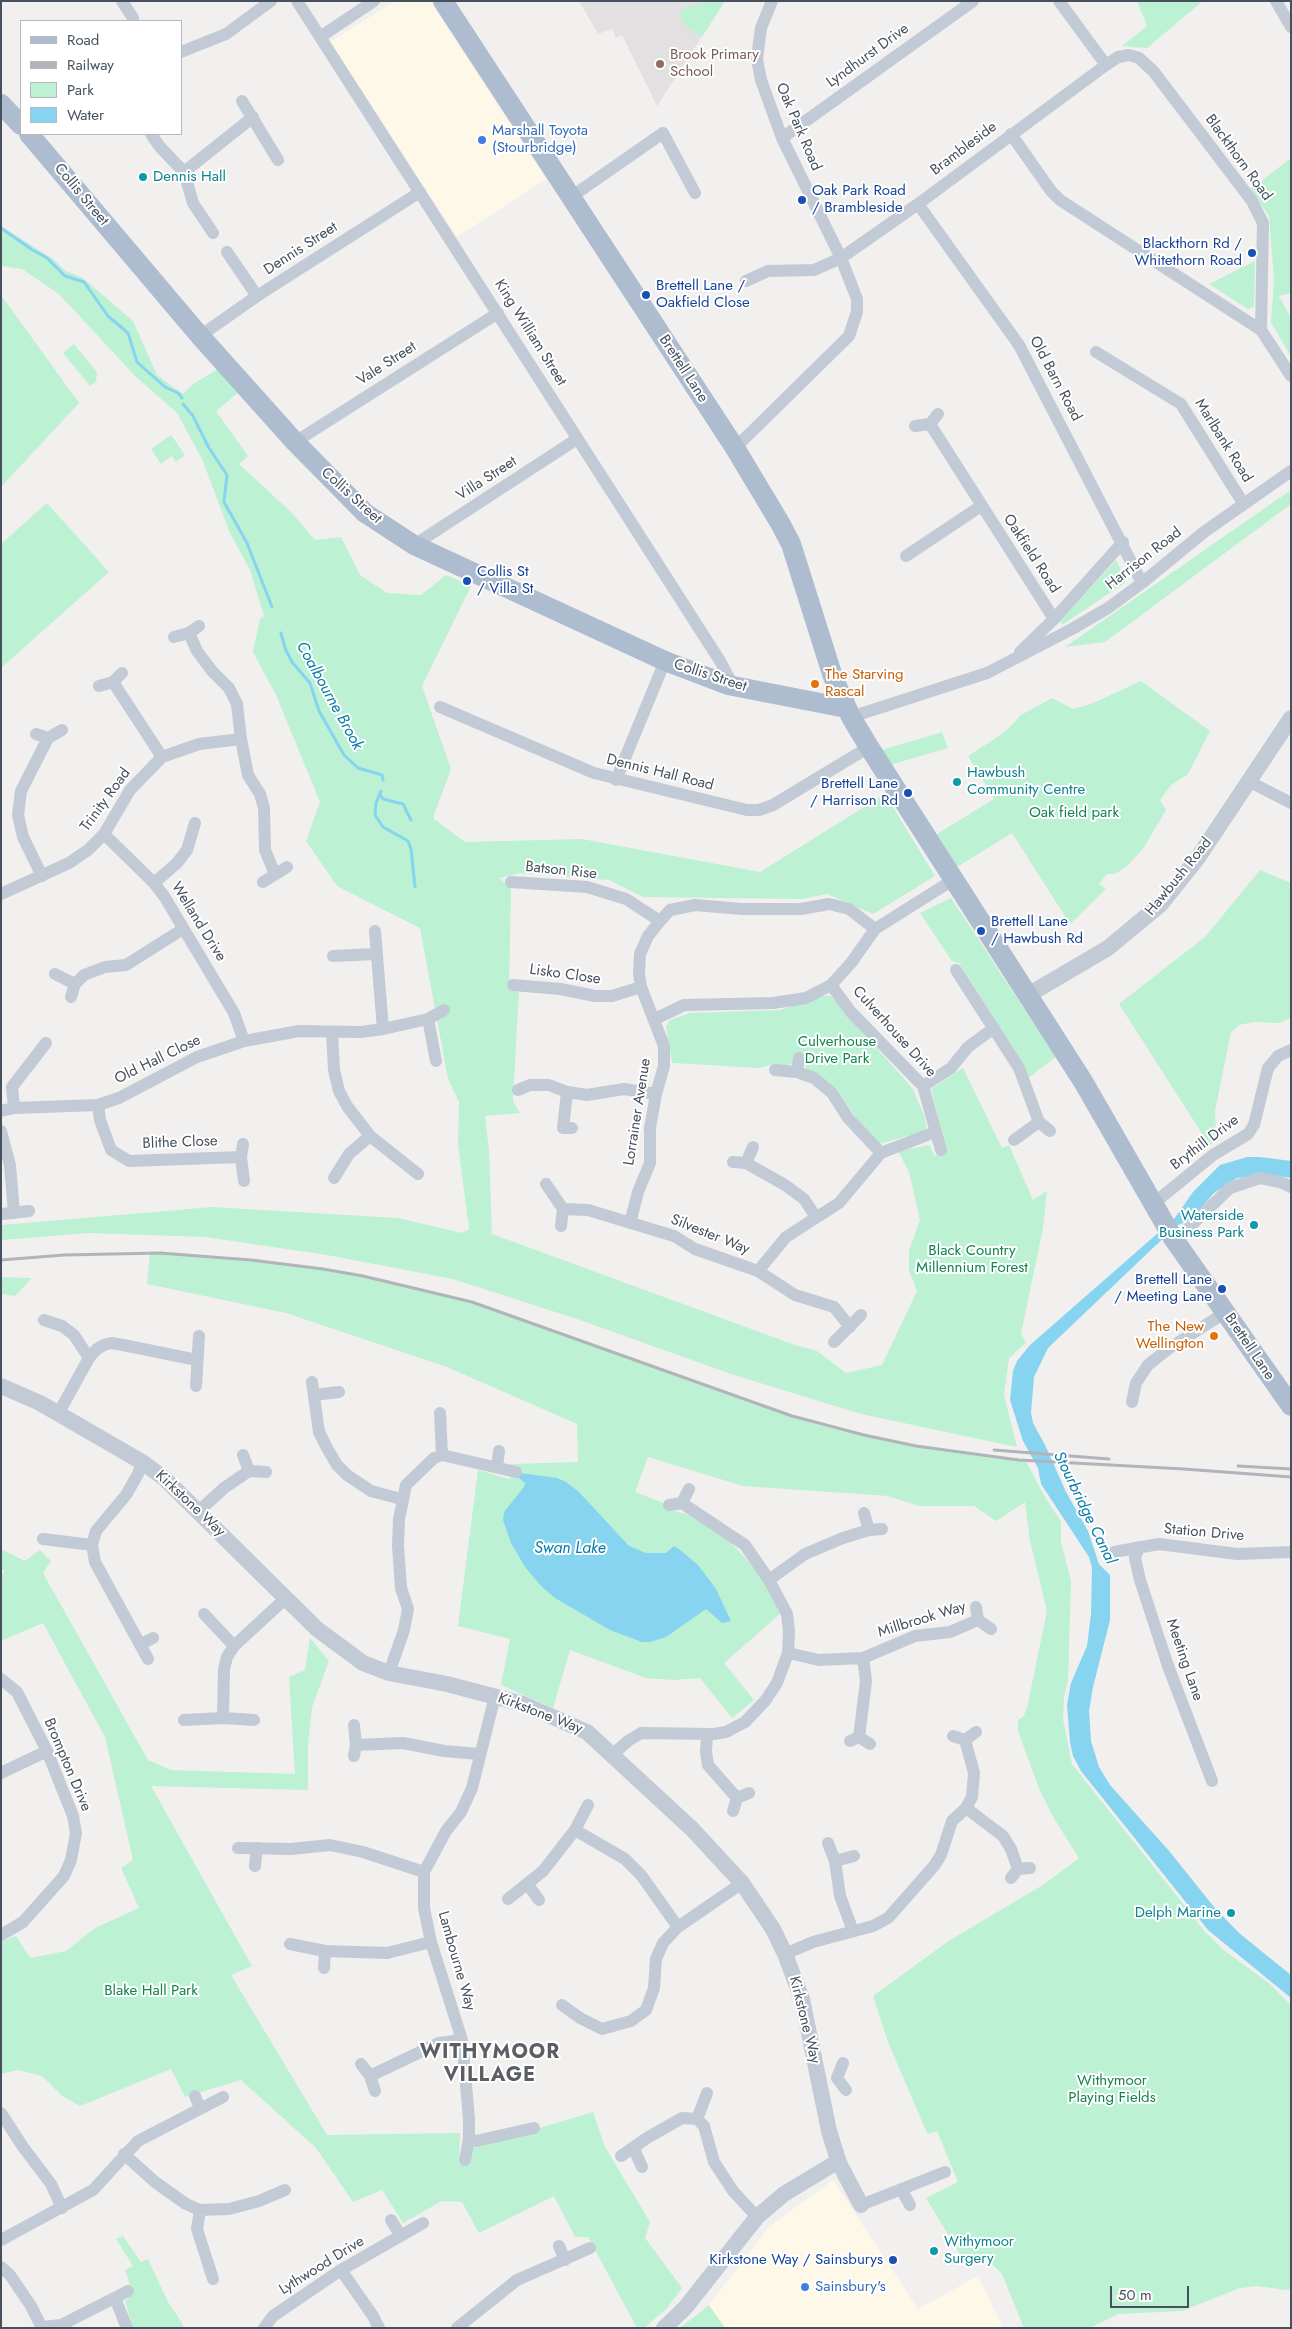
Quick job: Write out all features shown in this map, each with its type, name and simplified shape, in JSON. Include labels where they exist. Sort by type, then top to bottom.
[{"type":"main road","name":"Brettell Lane","points":[[444,1],[735,448],[780,523],[790,544],[833,677],[848,712],[869,748],[1084,1083],[1171,1234],[1291,1406]]},
{"type":"main road","points":[[1,104],[20,124]]},
{"type":"main road","name":"Collis Street","points":[[30,135],[200,336],[295,442],[365,513],[414,545],[665,661],[728,685],[848,712]]},
{"type":"street","points":[[122,1],[134,18],[133,20]]},
{"type":"street","points":[[182,52],[226,34],[272,1]]},
{"type":"street","name":"King William Street","points":[[297,1],[720,661],[729,678],[728,685]]},
{"type":"street","points":[[320,37],[374,1]]},
{"type":"street","name":"Oak Park Road","points":[[735,448],[849,336],[857,312],[857,299],[841,258],[782,138],[762,80],[757,59],[762,28],[772,1]]},
{"type":"street","name":"Lyndhurst Drive","points":[[782,138],[973,1]]},
{"type":"street","points":[[1059,1],[1106,65]]},
{"type":"street","points":[[1276,1],[1291,27]]},
{"type":"street","name":"Blackthorn Road","points":[[1106,65],[1118,57],[1129,55],[1147,63],[1252,201],[1263,223],[1261,330]]},
{"type":"street","name":"Brambleside","points":[[746,280],[768,271],[814,270],[841,258],[918,204],[1106,65]]},
{"type":"street","points":[[242,101],[278,160]]},
{"type":"street","points":[[184,172],[253,117]]},
{"type":"street","points":[[572,198],[663,134],[695,193]]},
{"type":"street","points":[[1011,134],[1051,191],[1060,200],[1261,330],[1291,376]]},
{"type":"street","points":[[152,135],[160,147],[184,172],[193,203],[213,233]]},
{"type":"street","name":"Dennis Street","points":[[200,336],[257,296],[420,192]]},
{"type":"street","name":"Old Barn Road","points":[[918,204],[1019,345],[1123,542],[1142,583]]},
{"type":"street","points":[[227,252],[257,296]]},
{"type":"street","name":"Vale Street","points":[[295,442],[498,313]]},
{"type":"street","name":"Marlbank Road","points":[[1096,352],[1181,404],[1242,503]]},
{"type":"street","name":"Oakfield Road","points":[[915,426],[934,419],[981,506],[1054,619]]},
{"type":"street","name":"Villa Street","points":[[414,545],[577,440]]},
{"type":"street","name":"Harrison Road","points":[[848,712],[987,673],[1012,661],[1094,616],[1142,583],[1242,503],[1291,471]]},
{"type":"street","points":[[906,556],[981,506]]},
{"type":"street","name":"Harrison Road","points":[[1012,661],[1054,619],[1123,542]]},
{"type":"street","points":[[174,637],[194,630],[197,651],[212,671],[229,688],[237,704],[248,774],[260,794],[264,808],[265,850],[276,874]]},
{"type":"street","points":[[616,780],[665,661]]},
{"type":"street","points":[[99,686],[113,682],[122,673]]},
{"type":"street","points":[[113,682],[162,757]]},
{"type":"street","name":"Dennis Hall Road","points":[[440,707],[594,773],[616,780],[747,810],[758,810],[773,805],[869,748]]},
{"type":"street","name":"Hawbush Road","points":[[1028,995],[1108,948],[1160,904],[1197,859],[1291,718]]},
{"type":"street","points":[[42,876],[23,837],[18,815],[18,805],[21,791],[42,736],[62,730]]},
{"type":"street","name":"Trinity Road","points":[[1,894],[69,863],[88,850],[104,834],[130,790],[162,757],[199,744],[241,739]]},
{"type":"street","points":[[1250,782],[1291,803]]},
{"type":"street","points":[[154,883],[177,863],[187,850],[195,823]]},
{"type":"street","name":"Welland Drive","points":[[104,834],[154,883],[234,1013],[244,1041]]},
{"type":"street","points":[[263,882],[287,867]]},
{"type":"street","points":[[655,1019],[684,1005],[773,1003],[806,998],[831,985],[851,963],[875,929],[953,880]]},
{"type":"street","name":"Batson Rise","points":[[511,882],[587,887],[626,899],[660,921]]},
{"type":"street","name":"Lorrainer Avenue","points":[[630,1223],[638,1192],[650,1163],[650,1128],[656,1094],[664,1066],[664,1046],[641,987],[639,973],[640,954],[648,936],[660,921],[670,910],[695,905],[742,909],[801,908],[829,904],[849,909],[875,929]]},
{"type":"street","points":[[71,998],[76,984],[84,975],[92,970],[126,965],[183,929]]},
{"type":"street","points":[[375,931],[383,1029]]},
{"type":"street","points":[[333,956],[376,954]]},
{"type":"street","points":[[956,970],[1019,1068],[1039,1122],[1050,1131]]},
{"type":"street","points":[[55,974],[76,984]]},
{"type":"street","name":"Lisko Close","points":[[513,985],[595,996],[612,996],[641,987]]},
{"type":"street","name":"Culverhouse Drive","points":[[831,985],[851,1012],[923,1086],[941,1150]]},
{"type":"street","name":"Old Hall Close","points":[[8,1110],[98,1105],[118,1098],[196,1057],[244,1041],[299,1031],[361,1032],[383,1029],[428,1019],[444,1010]]},
{"type":"street","points":[[428,1019],[436,1061]]},
{"type":"street","points":[[923,1086],[951,1068],[968,1047],[994,1028]]},
{"type":"street","points":[[332,1032],[334,1070],[339,1091],[347,1106],[370,1136],[418,1174]]},
{"type":"street","points":[[8,1110],[12,1087],[16,1079],[46,1043]]},
{"type":"street","name":"Brythill Drive","points":[[1153,1204],[1213,1155],[1248,1134],[1254,1125],[1268,1068],[1278,1056],[1291,1050]]},
{"type":"street","points":[[796,1072],[799,1058]]},
{"type":"street","points":[[775,1070],[796,1072],[814,1078],[832,1093],[848,1118],[881,1153]]},
{"type":"street","points":[[518,1090],[530,1084],[549,1086],[567,1092],[587,1095],[624,1089],[656,1094]]},
{"type":"street","points":[[567,1092],[563,1128],[572,1128]]},
{"type":"street","name":"Blithe Close","points":[[98,1105],[100,1120],[111,1150],[129,1161],[241,1157]]},
{"type":"street","points":[[1014,1140],[1039,1122]]},
{"type":"street","points":[[1,1131],[10,1164],[8,1213],[30,1211]]},
{"type":"street","points":[[758,1271],[786,1237],[839,1203],[881,1153],[935,1132]]},
{"type":"street","points":[[334,1178],[348,1154],[370,1136]]},
{"type":"street","points":[[243,1144],[241,1157],[244,1182]]},
{"type":"street","points":[[746,1163],[753,1147]]},
{"type":"street","points":[[733,1162],[746,1163],[785,1185],[804,1199],[816,1217]]},
{"type":"street","points":[[1171,1234],[1230,1188],[1260,1178],[1280,1182],[1291,1187]]},
{"type":"street","points":[[546,1184],[563,1208],[562,1226]]},
{"type":"street","name":"Silvester Way","points":[[563,1208],[588,1210],[674,1236],[696,1249],[758,1271],[794,1295],[834,1307],[850,1327]]},
{"type":"street","points":[[1132,1402],[1136,1383],[1148,1365],[1168,1349],[1226,1312]]},
{"type":"street","points":[[834,1342],[861,1315]]},
{"type":"street","points":[[44,1320],[62,1326],[74,1335],[89,1358]]},
{"type":"street","points":[[196,1386],[199,1336]]},
{"type":"street","points":[[58,1414],[89,1358],[96,1349],[111,1343],[198,1360]]},
{"type":"street","points":[[312,1382],[320,1432],[326,1448],[337,1464],[352,1480],[371,1491],[401,1499]]},
{"type":"street","name":"Kirkstone Way","points":[[1,1386],[58,1414],[142,1462],[164,1478],[317,1629],[364,1663],[389,1673],[523,1704],[587,1732],[692,1828],[742,1884],[773,1929],[785,1954],[802,1999],[829,2131],[839,2163],[861,2204]]},
{"type":"street","points":[[314,1395],[339,1392]]},
{"type":"street","points":[[440,1414],[442,1455]]},
{"type":"street","points":[[497,1466],[499,1451]]},
{"type":"street","points":[[243,1455],[248,1471]]},
{"type":"street","points":[[389,1673],[404,1630],[408,1609],[401,1588],[398,1546],[401,1499],[406,1485],[434,1458],[442,1455],[497,1466],[516,1472]]},
{"type":"street","points":[[142,1462],[138,1474],[126,1495],[96,1531],[92,1545],[95,1562],[148,1659]]},
{"type":"street","points":[[199,1512],[224,1488],[248,1471],[266,1472]]},
{"type":"street","points":[[682,1503],[689,1489]]},
{"type":"street","points":[[613,1754],[641,1733],[680,1732],[707,1735],[726,1732],[745,1722],[765,1701],[777,1683],[788,1653],[789,1631],[787,1614],[769,1580],[745,1544],[682,1503],[668,1505]]},
{"type":"street","points":[[864,1513],[869,1530]]},
{"type":"street","points":[[769,1580],[804,1554],[869,1530],[882,1529]]},
{"type":"street","points":[[43,1539],[92,1545]]},
{"type":"street","name":"Station Drive","points":[[1114,1552],[1159,1544],[1237,1554],[1291,1552]]},
{"type":"street","name":"Meeting Lane","points":[[1138,1547],[1135,1558],[1140,1580],[1168,1666],[1212,1781]]},
{"type":"street","points":[[223,1718],[224,1670],[227,1657],[234,1646],[286,1598]]},
{"type":"street","points":[[204,1614],[234,1646]]},
{"type":"street","name":"Millbrook Way","points":[[788,1653],[819,1660],[864,1658],[915,1636],[950,1632],[977,1614],[991,1629]]},
{"type":"street","points":[[141,1644],[153,1638]]},
{"type":"street","points":[[860,1741],[866,1680],[864,1658]]},
{"type":"street","name":"Brompton Drive","points":[[1,1679],[12,1686],[17,1692],[47,1751],[73,1816],[76,1833],[74,1848],[64,1876],[42,1903],[23,1922],[1,1935]]},
{"type":"street","name":"Lambourne Way","points":[[465,2160],[469,2139],[468,2090],[462,2040],[432,1942],[424,1908],[424,1872],[446,1830],[461,1812],[472,1788],[495,1696]]},
{"type":"street","points":[[184,1720],[223,1718],[254,1720]]},
{"type":"street","points":[[354,1725],[355,1751],[403,1743],[444,1751],[479,1754]]},
{"type":"street","points":[[707,1735],[706,1752],[708,1765],[743,1795],[733,1811]]},
{"type":"street","points":[[785,1954],[813,1942],[873,1926],[888,1918],[934,1866],[941,1855],[952,1821],[966,1808],[974,1786],[974,1773],[965,1736]]},
{"type":"street","points":[[1,1773],[47,1751]]},
{"type":"street","points":[[508,1899],[543,1872],[575,1830],[588,1806]]},
{"type":"street","points":[[966,1808],[1003,1836],[1011,1849],[1019,1872]]},
{"type":"street","points":[[575,1830],[625,1859],[641,1875],[678,1927]]},
{"type":"street","points":[[828,1843],[835,1861],[840,1896],[853,1931]]},
{"type":"street","points":[[238,1848],[290,1849],[330,1845],[363,1852],[424,1872]]},
{"type":"street","points":[[255,1866],[258,1848]]},
{"type":"street","points":[[835,1861],[854,1856]]},
{"type":"street","points":[[562,2005],[580,2018],[602,2029],[631,2021],[646,2010],[654,1988],[656,1960],[663,1944],[678,1927],[742,1884]]},
{"type":"street","points":[[528,1885],[539,1900]]},
{"type":"street","points":[[290,1944],[325,1951],[387,1953],[432,1942]]},
{"type":"street","points":[[324,1968],[325,1951]]},
{"type":"street","points":[[602,2029],[602,2042]]},
{"type":"street","points":[[370,2076],[439,2043],[462,2040]]},
{"type":"street","points":[[838,2078],[843,2063]]},
{"type":"street","points":[[361,2064],[370,2076],[375,2091]]},
{"type":"street","points":[[818,2081],[838,2078]]},
{"type":"street","points":[[838,2078],[846,2090]]},
{"type":"street","points":[[697,2119],[707,2093]]},
{"type":"street","points":[[1,2240],[93,2190],[111,2172],[124,2154],[138,2141],[198,2102],[223,2097]]},
{"type":"street","points":[[1,2113],[23,2147],[51,2184],[62,2208]]},
{"type":"street","points":[[621,2156],[634,2149],[647,2138],[682,2118],[697,2119],[704,2126],[714,2162],[732,2191],[757,2217]]},
{"type":"street","points":[[469,2139],[476,2141],[534,2128]]},
{"type":"street","points":[[634,2149],[642,2167]]},
{"type":"street","points":[[124,2154],[155,2182],[186,2204],[200,2210],[229,2209],[259,2201],[285,2190]]},
{"type":"street","points":[[664,2328],[685,2308],[757,2217],[784,2194],[819,2172],[839,2163]]},
{"type":"street","points":[[861,2204],[946,2172]]},
{"type":"street","points":[[900,2189],[910,2205]]},
{"type":"street","points":[[200,2210],[197,2229],[213,2279]]},
{"type":"street","points":[[391,2220],[401,2236]]},
{"type":"street","name":"Lythwood Drive","points":[[264,2328],[273,2316],[341,2270],[423,2223]]},
{"type":"street","points":[[559,2246],[565,2260]]},
{"type":"street","points":[[457,2328],[517,2280],[590,2248]]},
{"type":"street","points":[[1,2268],[10,2275],[28,2300],[42,2328],[61,2325],[128,2291]]},
{"type":"street","points":[[341,2270],[373,2316],[379,2328]]},
{"type":"street","points":[[115,2298],[127,2328]]},
{"type":"shaded area","points":[[395,1],[430,1],[546,179],[457,237],[330,42]]},
{"type":"shaded area","name":"Brook Primary School","points":[[579,1],[725,1],[657,106],[622,35],[616,38],[612,29],[598,34]]},
{"type":"shaded area","points":[[833,2180],[918,2309],[978,2276],[1003,2328],[725,2328],[709,2305],[769,2227]]},
{"type":"green space","points":[[715,1],[725,1],[702,37],[685,25],[680,18],[681,11],[686,7]]},
{"type":"green space","points":[[1137,1],[1203,1],[1147,48],[1122,46],[1147,26]]},
{"type":"green space","points":[[1291,158],[1291,293],[1279,296],[1291,318],[1291,357],[1271,322],[1274,280],[1269,216],[1251,189]]},
{"type":"green space","name":"Black Country Millennium Forest","points":[[1,226],[53,259],[66,271],[83,278],[133,321],[157,375],[183,394],[193,384],[218,369],[239,392],[216,411],[248,456],[239,464],[292,513],[315,540],[341,537],[360,575],[387,593],[421,595],[446,575],[471,586],[422,686],[451,769],[433,818],[465,842],[582,839],[760,872],[885,794],[935,876],[873,914],[827,894],[802,899],[643,897],[609,880],[520,873],[499,878],[511,888],[509,990],[519,990],[513,1101],[520,1113],[485,1116],[489,1151],[492,1234],[795,1345],[817,1351],[846,1373],[882,1365],[917,1291],[909,1271],[909,1251],[920,1220],[909,1172],[898,1151],[930,1145],[934,1156],[946,1148],[931,1089],[963,1068],[1002,1148],[1009,1145],[1033,1200],[1047,1191],[1043,1228],[1021,1334],[1026,1343],[1009,1358],[1004,1395],[1017,1447],[861,1414],[731,1374],[577,1319],[453,1279],[327,1255],[205,1237],[89,1233],[1,1240],[2,1225],[212,1207],[398,1218],[462,1233],[469,1229],[458,1144],[459,1102],[448,1079],[420,928],[337,886],[306,841],[320,802],[276,695],[253,652],[260,619],[264,616],[250,570],[230,533],[202,459],[177,413],[135,376],[59,294],[22,269],[1,266]]},
{"type":"green space","points":[[1255,261],[1254,307],[1248,309],[1209,284]]},
{"type":"green space","points":[[1,295],[79,403],[1,487]]},
{"type":"green space","points":[[74,344],[97,372],[96,382],[90,386],[63,353]]},
{"type":"green space","points":[[171,435],[185,455],[176,462],[172,456],[161,464],[151,449]]},
{"type":"green space","points":[[1291,490],[1291,504],[1105,642],[1065,647]]},
{"type":"green space","points":[[47,503],[109,572],[1,668],[1,544]]},
{"type":"green space","points":[[1116,560],[1126,582],[1062,625],[1060,621]]},
{"type":"green space","name":"Oak field park","points":[[1141,681],[1210,731],[1188,774],[1171,785],[1160,800],[1166,810],[1143,849],[1127,866],[1115,874],[1107,874],[1099,884],[1106,889],[1070,924],[1012,833],[957,867],[937,834],[994,799],[968,756],[1005,732],[1021,715],[1052,698],[1073,709],[1091,704]]},
{"type":"green space","points":[[942,732],[948,748],[890,765],[882,750]]},
{"type":"green space","points":[[1260,870],[1291,883],[1291,1018],[1279,1023],[1254,1022],[1239,1025],[1231,1032],[1215,1111],[1216,1139],[1210,1146],[1119,1004],[1205,937]]},
{"type":"green space","points":[[951,898],[1056,1057],[1028,1078],[1017,1055],[959,963],[952,961],[920,913]]},
{"type":"green space","name":"Culverhouse Drive Park","points":[[823,996],[831,996],[913,1089],[924,1115],[927,1128],[918,1133],[879,1144],[864,1130],[837,1089],[806,1070],[805,1058],[799,1058],[786,1067],[771,1065],[759,1068],[672,1063],[666,1026],[670,1020],[690,1013],[780,1010]]},
{"type":"green space","name":"Withymoor Playing Fields","points":[[150,1253],[252,1260],[307,1267],[363,1276],[441,1294],[511,1315],[815,1424],[886,1441],[1026,1461],[1042,1492],[1061,1522],[1061,1542],[1071,1581],[1068,1680],[1064,1697],[1063,1719],[1072,1764],[1206,1933],[1225,1951],[1270,1984],[1291,2005],[1291,2289],[1257,2286],[1240,2288],[1182,2311],[1118,2314],[1090,2328],[1024,2328],[1002,2274],[992,2264],[981,2258],[972,2258],[964,2261],[926,2198],[958,2182],[937,2131],[928,2134],[924,2126],[888,2042],[873,1996],[950,1940],[1043,1885],[1079,1858],[1055,1820],[1040,1791],[1018,1731],[1018,1720],[1023,1717],[1027,1708],[1047,1611],[1030,1541],[1025,1502],[996,1521],[974,1506],[919,1506],[888,1496],[743,1486],[648,1457],[635,1492],[669,1505],[674,1511],[687,1514],[722,1533],[762,1576],[780,1614],[724,1663],[754,1700],[732,1718],[700,1678],[673,1680],[646,1678],[570,1650],[553,1708],[501,1685],[510,1639],[458,1626],[478,1470],[509,1479],[516,1472],[511,1464],[578,1462],[577,1424],[447,1367],[286,1313],[147,1284]]},
{"type":"green space","points":[[1,1277],[32,1278],[15,1296],[1,1294]]},
{"type":"green space","name":"Blake Hall Park","points":[[1,1549],[25,1561],[40,1550],[51,1561],[43,1573],[148,1760],[171,1770],[295,1774],[289,1677],[305,1670],[310,1638],[329,1661],[312,1707],[308,1745],[308,1790],[151,1786],[252,1966],[231,1975],[327,2135],[460,2133],[459,2163],[469,2165],[473,2148],[593,2112],[605,2147],[650,2222],[645,2238],[682,2288],[667,2308],[644,2328],[637,2328],[588,2237],[575,2237],[554,2196],[479,2233],[462,2202],[442,2201],[403,2223],[382,2190],[353,2202],[316,2148],[241,2080],[185,2097],[171,2069],[80,2106],[62,2096],[42,2076],[18,2070],[1,2074],[1,1942],[16,1936],[30,1958],[66,1951],[95,1928],[139,1908],[121,1868],[133,1860],[105,1737],[43,1623],[1,1641],[1,1574],[5,1571],[1,1569]]},
{"type":"green space","points":[[123,2236],[141,2262],[148,2259],[168,2302],[182,2323],[183,2328],[133,2328],[125,2301],[133,2294],[125,2270],[133,2266],[116,2239]]},
{"type":"green space","points":[[709,2305],[725,2328],[680,2328]]},
{"type":"water","points":[[1247,1157],[1291,1161],[1291,1178],[1273,1175],[1237,1178],[1214,1193],[1191,1220],[1178,1225],[1048,1348],[1034,1377],[1031,1413],[1033,1423],[1066,1492],[1088,1531],[1099,1564],[1110,1575],[1110,1620],[1089,1711],[1091,1741],[1099,1767],[1110,1785],[1170,1852],[1214,1907],[1239,1933],[1291,1975],[1291,1998],[1208,1930],[1081,1771],[1073,1756],[1067,1705],[1071,1683],[1087,1646],[1091,1614],[1092,1568],[1089,1557],[1041,1484],[1038,1468],[1023,1441],[1010,1400],[1013,1371],[1017,1361],[1030,1345],[1174,1219],[1193,1192],[1220,1165]]},
{"type":"water","name":"Swan Lake","points":[[520,1473],[557,1478],[566,1482],[578,1491],[629,1546],[646,1553],[666,1553],[674,1546],[679,1549],[698,1565],[716,1589],[731,1621],[722,1623],[706,1609],[666,1637],[650,1642],[642,1642],[610,1630],[555,1598],[541,1586],[525,1567],[511,1543],[503,1520],[504,1512],[524,1487],[525,1483],[518,1477]]},
{"type":"waterway","name":"Coalbourne Brook","points":[[1,228],[47,258],[65,276],[84,282],[108,316],[128,333],[137,362],[165,387],[178,393],[182,398]]},
{"type":"waterway","name":"Coalbourne Brook","points":[[183,404],[193,416],[209,448],[227,475],[224,502],[247,543],[272,607]]},
{"type":"waterway","name":"Coalbourne Brook","points":[[281,633],[285,648],[292,662],[310,683],[319,711],[344,755],[358,768],[382,775],[383,780]]},
{"type":"waterway","name":"Coalbourne Brook","points":[[381,791],[376,803],[375,815],[383,827],[408,841],[411,849],[415,887]]},
{"type":"waterway","points":[[380,795],[383,799],[403,804],[411,820]]},
{"type":"railway","points":[[1,1260],[64,1255],[160,1253],[251,1260],[323,1269],[363,1276],[472,1302],[792,1416],[864,1435],[916,1446],[1019,1460],[1291,1477]]},
{"type":"railway","points":[[994,1450],[1109,1459]]},
{"type":"railway","points":[[1238,1466],[1291,1469]]},
{"type":"place","name":"Brook Primary School","points":[[660,64]]},
{"type":"place","name":"Marshall Toyota (Stourbridge)","points":[[482,140]]},
{"type":"place","name":"Dennis Hall","points":[[143,177]]},
{"type":"place","name":"Oak Park Road / Brambleside","points":[[802,200]]},
{"type":"place","name":"Blackthorn Rd / Whitethorn Road","points":[[1252,253]]},
{"type":"place","name":"Brettell Lane / Oakfield Close","points":[[646,295]]},
{"type":"place","name":"Collis St / Villa St","points":[[467,581]]},
{"type":"place","name":"The Starving Rascal","points":[[815,684]]},
{"type":"place","name":"Hawbush Community Centre","points":[[957,782]]},
{"type":"place","name":"Brettell Lane / Harrison Rd","points":[[908,793]]},
{"type":"place","name":"Brettell Lane / Hawbush Rd","points":[[981,931]]},
{"type":"place","name":"Waterside Business Park","points":[[1254,1225]]},
{"type":"place","name":"Brettell Lane / Meeting Lane","points":[[1222,1289]]},
{"type":"place","name":"The New Wellington","points":[[1214,1336]]},
{"type":"place","name":"Delph Marine","points":[[1231,1913]]},
{"type":"place","name":"Withymoor Surgery","points":[[934,2251]]},
{"type":"place","name":"Kirkstone Way / Sainsburys","points":[[893,2260]]},
{"type":"place","name":"Sainsbury's","points":[[805,2287]]},
{"type":"district","name":"WITHYMOOR VILLAGE","points":[[490,2064]]},
{"type":"water label","name":"Stourbridge Canal","points":[[1084,1508]]}]
